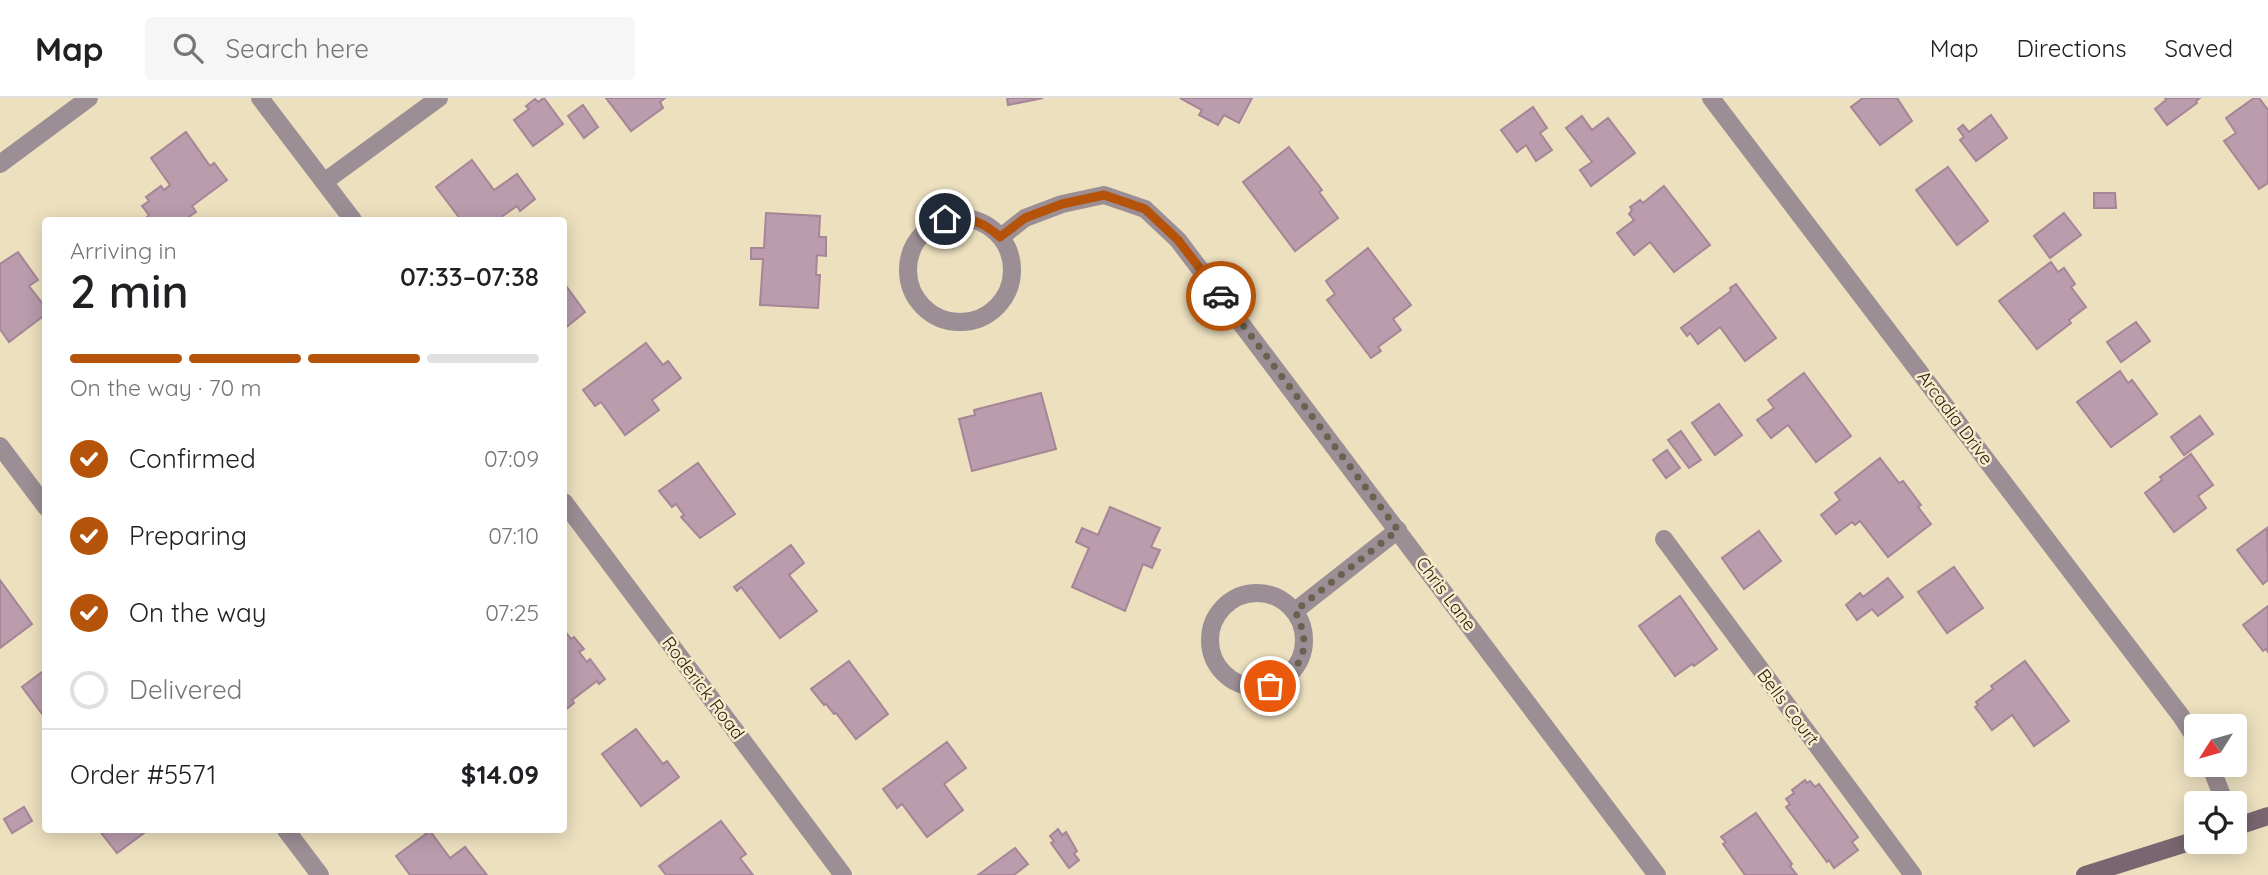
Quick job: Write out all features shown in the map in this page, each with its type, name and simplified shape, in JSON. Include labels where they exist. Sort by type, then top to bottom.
[{"type":"main road","points":[[2247,823],[2268,816]]},
{"type":"main road","points":[[2085,875],[2184,843]]},
{"type":"street","points":[[0,164],[89,98]]},
{"type":"street","points":[[260,98],[351,217]]},
{"type":"street","points":[[324,182],[439,98]]},
{"type":"street","name":"Arcadia Drive","points":[[1711,98],[2184,721]]},
{"type":"street","name":"Chris Lane","points":[[1000,237],[1025,218],[1062,204],[1104,195],[1145,209],[1178,240],[1657,875]]},
{"type":"street","points":[[966,218],[985,224],[1000,237],[1010,255],[1012,275],[1006,295],[993,310],[975,320],[954,321],[935,315],[919,302],[910,284],[908,264],[914,244],[927,229],[945,219],[966,218]]},
{"type":"street","points":[[0,446],[42,502]]},
{"type":"street","name":"Roderick Road","points":[[567,506],[843,875]]},
{"type":"street","points":[[1295,611],[1398,530]]},
{"type":"street","name":"Bells Court","points":[[1664,539],[1913,875]]},
{"type":"street","points":[[1263,593],[1280,599],[1295,611],[1303,628],[1305,646],[1299,664],[1287,678],[1270,686],[1252,688],[1234,681],[1220,669],[1212,653],[1210,635],[1216,617],[1228,603],[1245,595],[1263,593]]},
{"type":"street","points":[[288,833],[320,875]]},
{"type":"building","points":[[544,98],[563,124],[533,146],[514,120],[529,109],[526,106],[535,99],[538,102]]},
{"type":"building","points":[[606,98],[665,98],[660,102],[663,108],[631,131]]},
{"type":"building","points":[[1007,98],[1043,98],[1008,105]]},
{"type":"building","points":[[1180,98],[1252,98],[1239,123],[1224,115],[1218,125],[1199,115],[1202,110]]},
{"type":"building","points":[[1863,98],[1897,98],[1912,121],[1880,145],[1851,107]]},
{"type":"building","points":[[2165,98],[2200,98],[2167,125],[2155,109]]},
{"type":"building","points":[[2254,98],[2259,98],[2268,110],[2268,183],[2259,189],[2224,141],[2236,133],[2226,118]]},
{"type":"building","points":[[583,105],[598,127],[584,138],[568,116]]},
{"type":"building","points":[[1533,107],[1547,128],[1540,133],[1552,150],[1536,161],[1526,145],[1517,152],[1501,130]]},
{"type":"building","points":[[1991,115],[2007,138],[1976,161],[1960,140],[1964,137],[1958,129],[1963,125],[1969,132]]},
{"type":"building","points":[[1582,116],[1592,130],[1608,118],[1635,153],[1591,186],[1580,170],[1592,162],[1566,128]]},
{"type":"building","points":[[186,132],[210,166],[214,163],[227,180],[192,206],[196,212],[188,217],[147,217],[149,215],[142,206],[149,201],[146,197],[161,186],[164,190],[170,185],[151,158]]},
{"type":"building","points":[[1289,147],[1322,190],[1319,192],[1338,218],[1295,251],[1243,182]]},
{"type":"building","points":[[472,160],[494,190],[517,174],[535,199],[520,211],[517,206],[501,217],[459,217],[436,187]]},
{"type":"building","points":[[1948,167],[1988,221],[1957,245],[1916,190]]},
{"type":"building","points":[[1664,186],[1710,245],[1674,272],[1650,242],[1634,255],[1617,233],[1634,220],[1629,214],[1632,210],[1630,207],[1640,200],[1643,203]]},
{"type":"building","points":[[2094,193],[2115,193],[2116,208],[2094,208]]},
{"type":"building","points":[[766,213],[820,216],[819,237],[826,237],[826,256],[817,255],[816,275],[820,275],[818,308],[760,305],[763,259],[751,259],[751,248],[764,248]]},
{"type":"building","points":[[2064,213],[2081,235],[2050,258],[2034,236]]},
{"type":"building","points":[[1368,248],[1411,305],[1393,319],[1401,330],[1378,347],[1381,351],[1371,358],[1327,300],[1335,294],[1326,281]]},
{"type":"building","points":[[18,252],[38,280],[29,286],[42,303],[42,317],[9,342],[0,329],[0,264]]},
{"type":"building","points":[[2051,262],[2058,272],[2064,268],[2075,284],[2071,287],[2086,307],[2069,320],[2071,323],[2037,349],[1999,301]]},
{"type":"building","points":[[1736,284],[1776,338],[1745,361],[1720,327],[1698,344],[1690,333],[1687,336],[1681,328],[1731,291],[1730,288]]},
{"type":"building","points":[[567,287],[585,312],[567,327]]},
{"type":"building","points":[[2136,322],[2150,341],[2121,362],[2107,342]]},
{"type":"building","points":[[646,343],[663,365],[668,361],[681,378],[652,400],[659,410],[625,435],[601,402],[595,406],[583,390]]},
{"type":"building","points":[[2120,371],[2128,383],[2132,380],[2157,414],[2111,447],[2077,402]]},
{"type":"building","points":[[1804,373],[1851,436],[1816,462],[1788,425],[1771,438],[1757,420],[1774,408],[1768,400]]},
{"type":"building","points":[[1041,393],[1056,449],[972,471],[959,419],[975,415],[974,410]]},
{"type":"building","points":[[1719,404],[1742,435],[1715,455],[1692,423]]},
{"type":"building","points":[[2200,416],[2213,434],[2184,455],[2171,437]]},
{"type":"building","points":[[1681,431],[1701,460],[1689,468],[1668,440]]},
{"type":"building","points":[[1667,450],[1680,468],[1666,478],[1653,460]]},
{"type":"building","points":[[2191,454],[2213,485],[2198,496],[2206,508],[2174,532],[2145,493],[2162,480],[2160,477]]},
{"type":"building","points":[[1880,458],[1899,483],[1903,481],[1931,524],[1888,557],[1860,521],[1855,525],[1852,522],[1836,534],[1821,515],[1840,500],[1835,493]]},
{"type":"building","points":[[698,463],[735,514],[700,538],[681,517],[684,515],[676,504],[672,507],[659,491]]},
{"type":"building","points":[[1110,507],[1160,528],[1151,547],[1160,550],[1152,568],[1143,564],[1125,611],[1072,587],[1089,548],[1076,542],[1082,528],[1098,535]]},
{"type":"building","points":[[2267,528],[2268,580],[2263,584],[2237,550]]},
{"type":"building","points":[[1759,531],[1781,561],[1744,589],[1722,558]]},
{"type":"building","points":[[791,545],[804,563],[789,575],[817,611],[780,638],[741,587],[737,591],[734,587]]},
{"type":"building","points":[[1954,567],[1983,608],[1947,633],[1918,592]]},
{"type":"building","points":[[1888,578],[1903,597],[1878,616],[1872,609],[1857,620],[1846,605],[1860,593],[1863,597]]},
{"type":"building","points":[[0,580],[32,624],[0,648]]},
{"type":"building","points":[[1680,596],[1717,649],[1675,676],[1639,626]]},
{"type":"building","points":[[2268,606],[2268,652],[2266,649],[2263,651],[2243,625]]},
{"type":"building","points":[[567,634],[571,639],[574,637],[584,649],[579,652],[587,662],[590,659],[605,679],[599,684],[597,681],[572,700],[574,703],[567,709]]},
{"type":"building","points":[[849,661],[888,714],[856,739],[836,713],[824,705],[811,689]]},
{"type":"building","points":[[2025,661],[2069,721],[2034,746],[2012,715],[1992,730],[1975,707],[1978,705],[1976,702],[1993,689],[1991,686]]},
{"type":"building","points":[[42,672],[42,714],[22,687]]},
{"type":"building","points":[[636,729],[663,764],[667,761],[679,777],[641,806],[602,754]]},
{"type":"building","points":[[947,742],[966,768],[944,784],[963,810],[927,837],[902,804],[897,808],[883,789]]},
{"type":"building","points":[[1805,780],[1815,787],[1819,784],[1858,837],[1852,842],[1858,850],[1834,868],[1786,807],[1790,804],[1786,799],[1794,793],[1792,790]]},
{"type":"building","points":[[24,807],[32,821],[12,833],[4,819]]},
{"type":"building","points":[[1756,813],[1797,875],[1745,875],[1723,844],[1726,842],[1721,837]]},
{"type":"building","points":[[721,821],[746,854],[740,858],[753,875],[666,875],[659,866]]},
{"type":"building","points":[[1058,829],[1062,835],[1066,832],[1077,851],[1074,854],[1079,860],[1069,868],[1051,843],[1054,841],[1050,836]]},
{"type":"building","points":[[101,833],[144,833],[117,853]]},
{"type":"building","points":[[427,833],[431,833],[450,858],[465,847],[487,875],[410,875],[396,856]]},
{"type":"building","points":[[1015,848],[1028,864],[1014,875],[978,875]]},
{"type":"way so far","points":[[1221,296],[1398,530],[1295,611],[1303,628],[1305,646],[1299,664],[1287,678],[1270,686]]},
{"type":"route","points":[[945,219],[966,218],[985,224],[1000,237],[1025,218],[1062,204],[1104,195],[1145,209],[1178,240],[1221,296]]}]
